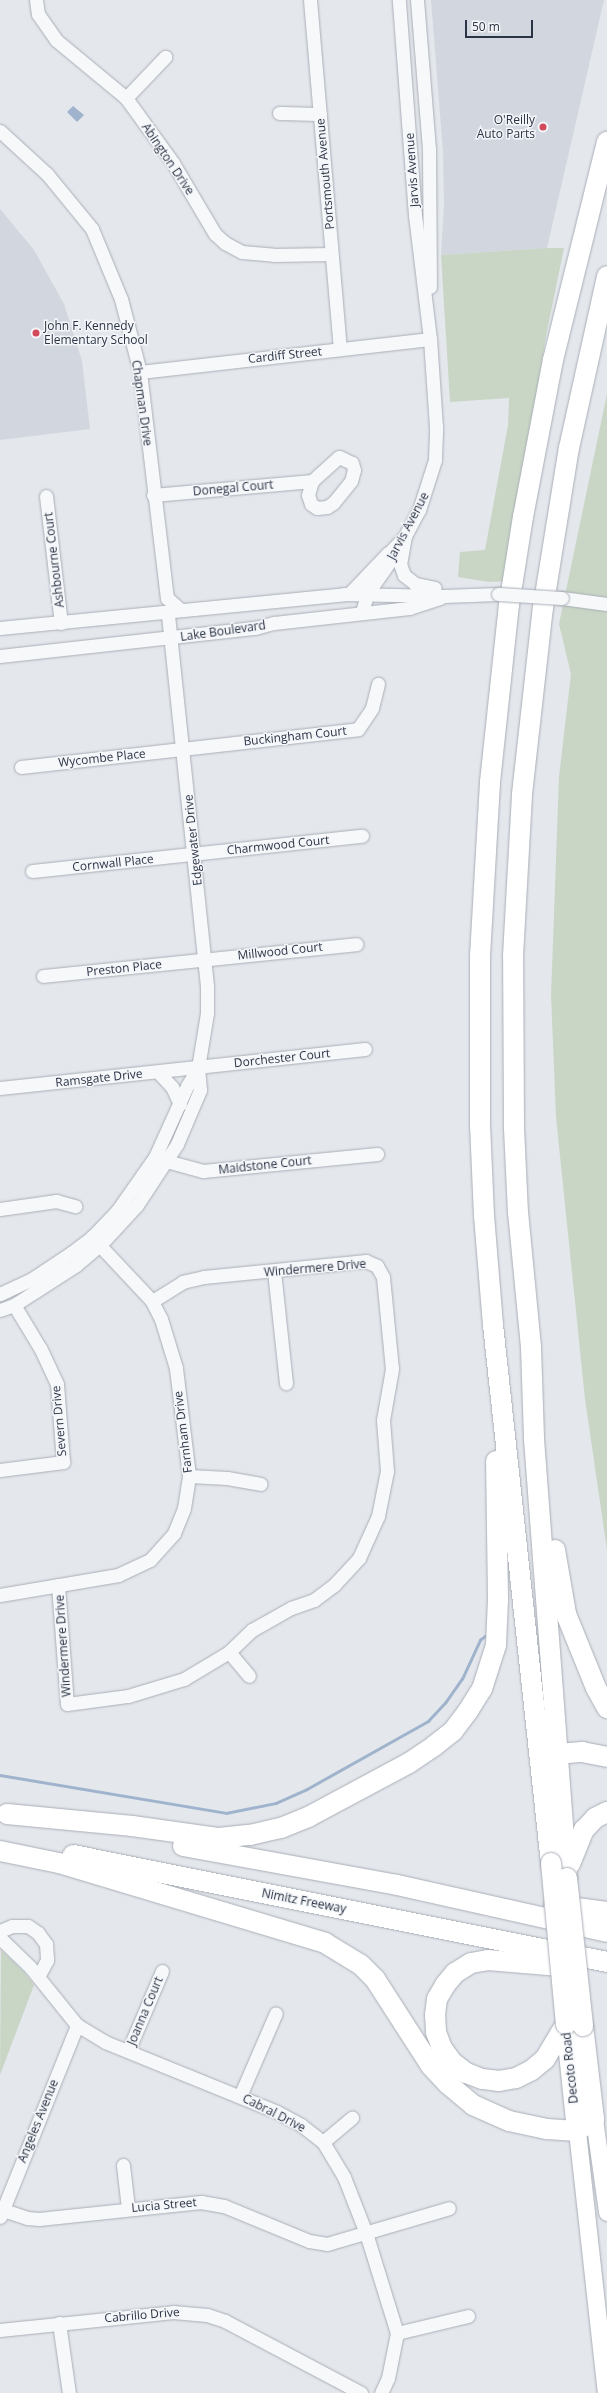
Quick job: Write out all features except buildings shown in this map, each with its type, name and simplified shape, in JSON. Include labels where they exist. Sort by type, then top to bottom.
[{"type":"highway","points":[[549,1747],[493,1325],[484,1216],[479,1039],[483,871],[490,782],[509,605],[524,509],[562,322],[607,142]]},
{"type":"highway","points":[[549,1747],[531,1347],[518,1214],[513,1042],[513,956],[522,794],[531,699],[556,525],[585,369],[607,276]]},
{"type":"highway","points":[[3,1814],[132,1826],[219,1838],[250,1835],[281,1828],[310,1816],[409,1763],[453,1731],[482,1689],[491,1666],[498,1622],[493,1325]]},
{"type":"highway","points":[[531,1347],[539,1389],[556,1556],[566,1614],[596,1688],[607,1708]]},
{"type":"highway","points":[[549,1747],[607,1757]]},
{"type":"highway","name":"Decoto Road","points":[[549,1747],[551,1863],[574,2025],[594,2119]]},
{"type":"highway","name":"Decoto Road","points":[[549,1747],[567,1878],[577,2131]]},
{"type":"highway","points":[[567,1878],[571,1859],[584,1830],[595,1818],[607,1812]]},
{"type":"highway","points":[[3,1814],[397,1885],[607,1932]]},
{"type":"highway","name":"Nimitz Freeway","points":[[0,1841],[607,1962]]},
{"type":"highway","points":[[0,1851],[59,1863],[325,1943],[361,1965],[375,1979],[431,2066],[457,2093],[491,2114],[509,2121],[541,2128],[577,2131],[594,2119]]},
{"type":"highway","points":[[397,1885],[607,1912]]},
{"type":"highway","points":[[574,2025],[546,2059],[532,2070],[516,2078],[499,2081],[482,2079],[466,2073],[452,2062],[442,2048],[436,2032],[435,2015],[438,1999],[445,1985],[455,1973],[471,1963],[495,1960],[607,1970]]},
{"type":"main road","name":"Decoto Road","points":[[594,2119],[607,2212]]},
{"type":"main road","name":"Decoto Road","points":[[577,2131],[606,2393]]},
{"type":"main road","points":[[599,2393],[604,2376]]},
{"type":"street","name":"Abington Drive","points":[[36,0],[38,14],[56,40],[126,98],[173,163],[215,234],[225,243],[242,252],[274,255],[331,254]]},
{"type":"street","name":"Portsmouth Avenue","points":[[310,0],[340,349]]},
{"type":"street","name":"Jarvis Avenue","points":[[362,612],[367,594],[389,562],[392,550],[405,536],[429,485],[435,460],[436,428],[430,339],[415,215],[399,0]]},
{"type":"street","name":"Jarvis Avenue","points":[[417,0],[429,149],[432,217],[430,339]]},
{"type":"street","points":[[126,98],[165,57]]},
{"type":"street","points":[[280,114],[320,114]]},
{"type":"street","name":"Chapman Drive","points":[[0,131],[46,174],[92,229],[121,299],[140,372],[153,495],[167,598]]},
{"type":"street","name":"Cardiff Street","points":[[140,372],[430,339]]},
{"type":"street","name":"Donegal Court","points":[[153,495],[312,481]]},
{"type":"street","name":"Ashbourne Court","points":[[46,496],[61,623]]},
{"type":"street","points":[[405,536],[400,564],[407,579],[415,584],[460,595]]},
{"type":"street","points":[[349,594],[382,557],[392,550]]},
{"type":"street","name":"Lake Boulevard","points":[[0,628],[349,594],[444,596],[498,594],[562,598],[607,604]]},
{"type":"street","name":"Lake Boulevard","points":[[0,656],[172,638],[362,612],[409,608],[444,596]]},
{"type":"street","points":[[167,598],[169,612]]},
{"type":"street","points":[[167,598],[169,612]]},
{"type":"street","name":"Edgewater Drive","points":[[160,1160],[177,1144],[200,1090],[198,1068],[207,1013],[205,959],[169,612]]},
{"type":"street","name":"Buckingham Court","points":[[184,749],[358,729],[372,708],[378,684]]},
{"type":"street","name":"Wycombe Place","points":[[21,766],[184,749]]},
{"type":"street","name":"Charmwood Court","points":[[194,854],[362,836]]},
{"type":"street","name":"Cornwall Place","points":[[32,871],[194,854]]},
{"type":"street","name":"Millwood Court","points":[[205,959],[356,944]]},
{"type":"street","name":"Preston Place","points":[[43,976],[205,959]]},
{"type":"street","name":"Dorchester Court","points":[[198,1068],[365,1049]]},
{"type":"street","name":"Edgewater Drive","points":[[0,1310],[14,1305],[50,1283],[137,1205],[160,1160],[180,1104],[198,1068]]},
{"type":"street","name":"Ramsgate Drive","points":[[0,1088],[198,1068]]},
{"type":"street","points":[[158,1072],[172,1087],[180,1104]]},
{"type":"street","name":"Maidstone Court","points":[[160,1160],[204,1171],[377,1154]]},
{"type":"street","points":[[0,1209],[56,1201],[75,1206]]},
{"type":"street","name":"Edgewater Drive","points":[[0,1294],[32,1279],[96,1241]]},
{"type":"street","name":"Farnham Drive","points":[[0,1595],[118,1574],[150,1560],[174,1533],[184,1508],[189,1476],[176,1368],[161,1319],[152,1301],[96,1241]]},
{"type":"street","name":"Windermere Drive","points":[[58,1584],[67,1704],[128,1696],[184,1679],[229,1652],[252,1630],[291,1608],[314,1600],[334,1585],[359,1558],[378,1516],[387,1471],[384,1420],[392,1370],[381,1271],[372,1262],[366,1261],[190,1280],[152,1301]]},
{"type":"street","points":[[274,1271],[286,1383]]},
{"type":"street","name":"Severn Drive","points":[[0,1470],[63,1462],[57,1384],[40,1348],[14,1305]]},
{"type":"street","points":[[189,1476],[227,1478],[260,1484]]},
{"type":"street","points":[[229,1652],[249,1676]]},
{"type":"street","points":[[0,1931],[12,1926],[28,1926],[38,1933],[46,1944],[47,1960],[38,1977]]},
{"type":"street","name":"Cabral Drive","points":[[0,1938],[38,1977],[77,2025],[105,2042],[240,2096],[301,2125],[323,2142],[344,2177],[366,2233],[397,2333],[388,2378],[381,2393]]},
{"type":"street","name":"Joanna Court","points":[[128,2051],[162,1971]]},
{"type":"street","points":[[240,2096],[276,2013]]},
{"type":"street","name":"Angeles Avenue","points":[[1,2214],[77,2025]]},
{"type":"street","points":[[323,2142],[352,2118]]},
{"type":"street","points":[[123,2165],[128,2208]]},
{"type":"street","name":"Lucia Street","points":[[1,2214],[39,2220],[128,2208],[201,2202],[224,2206],[309,2241],[327,2244],[449,2208]]},
{"type":"street","name":"Cabrillo Drive","points":[[0,2330],[173,2312],[208,2315],[225,2321],[361,2393]]},
{"type":"street","points":[[397,2333],[468,2316]]},
{"type":"street","points":[[59,2323],[69,2393]]},
{"type":"shaded area","points":[[431,0],[604,0],[547,248],[441,255],[444,204],[443,152]]},
{"type":"shaded area","name":"John F. Kennedy Elementary School","points":[[0,209],[34,250],[64,304],[82,361],[90,429],[0,440]]},
{"type":"green space","points":[[564,248],[546,336],[506,581],[489,582],[458,577],[460,552],[485,550],[508,425],[509,398],[450,402],[441,255]]},
{"type":"green space","points":[[607,394],[607,1550],[585,1399],[556,1117],[551,995],[559,777],[571,674],[559,624]]},
{"type":"green space","points":[[1,1950],[24,1972],[34,1985],[0,2075]]},
{"type":"water","points":[[73,106],[84,115],[77,122],[67,112]]},
{"type":"waterway","points":[[0,1775],[226,1813],[276,1803],[307,1789],[428,1721],[445,1703],[462,1679],[480,1640],[485,1636]]},
{"type":"place","name":"O'Reilly Auto Parts","points":[[543,127]]},
{"type":"place","name":"John F. Kennedy Elementary School","points":[[36,333]]}]
